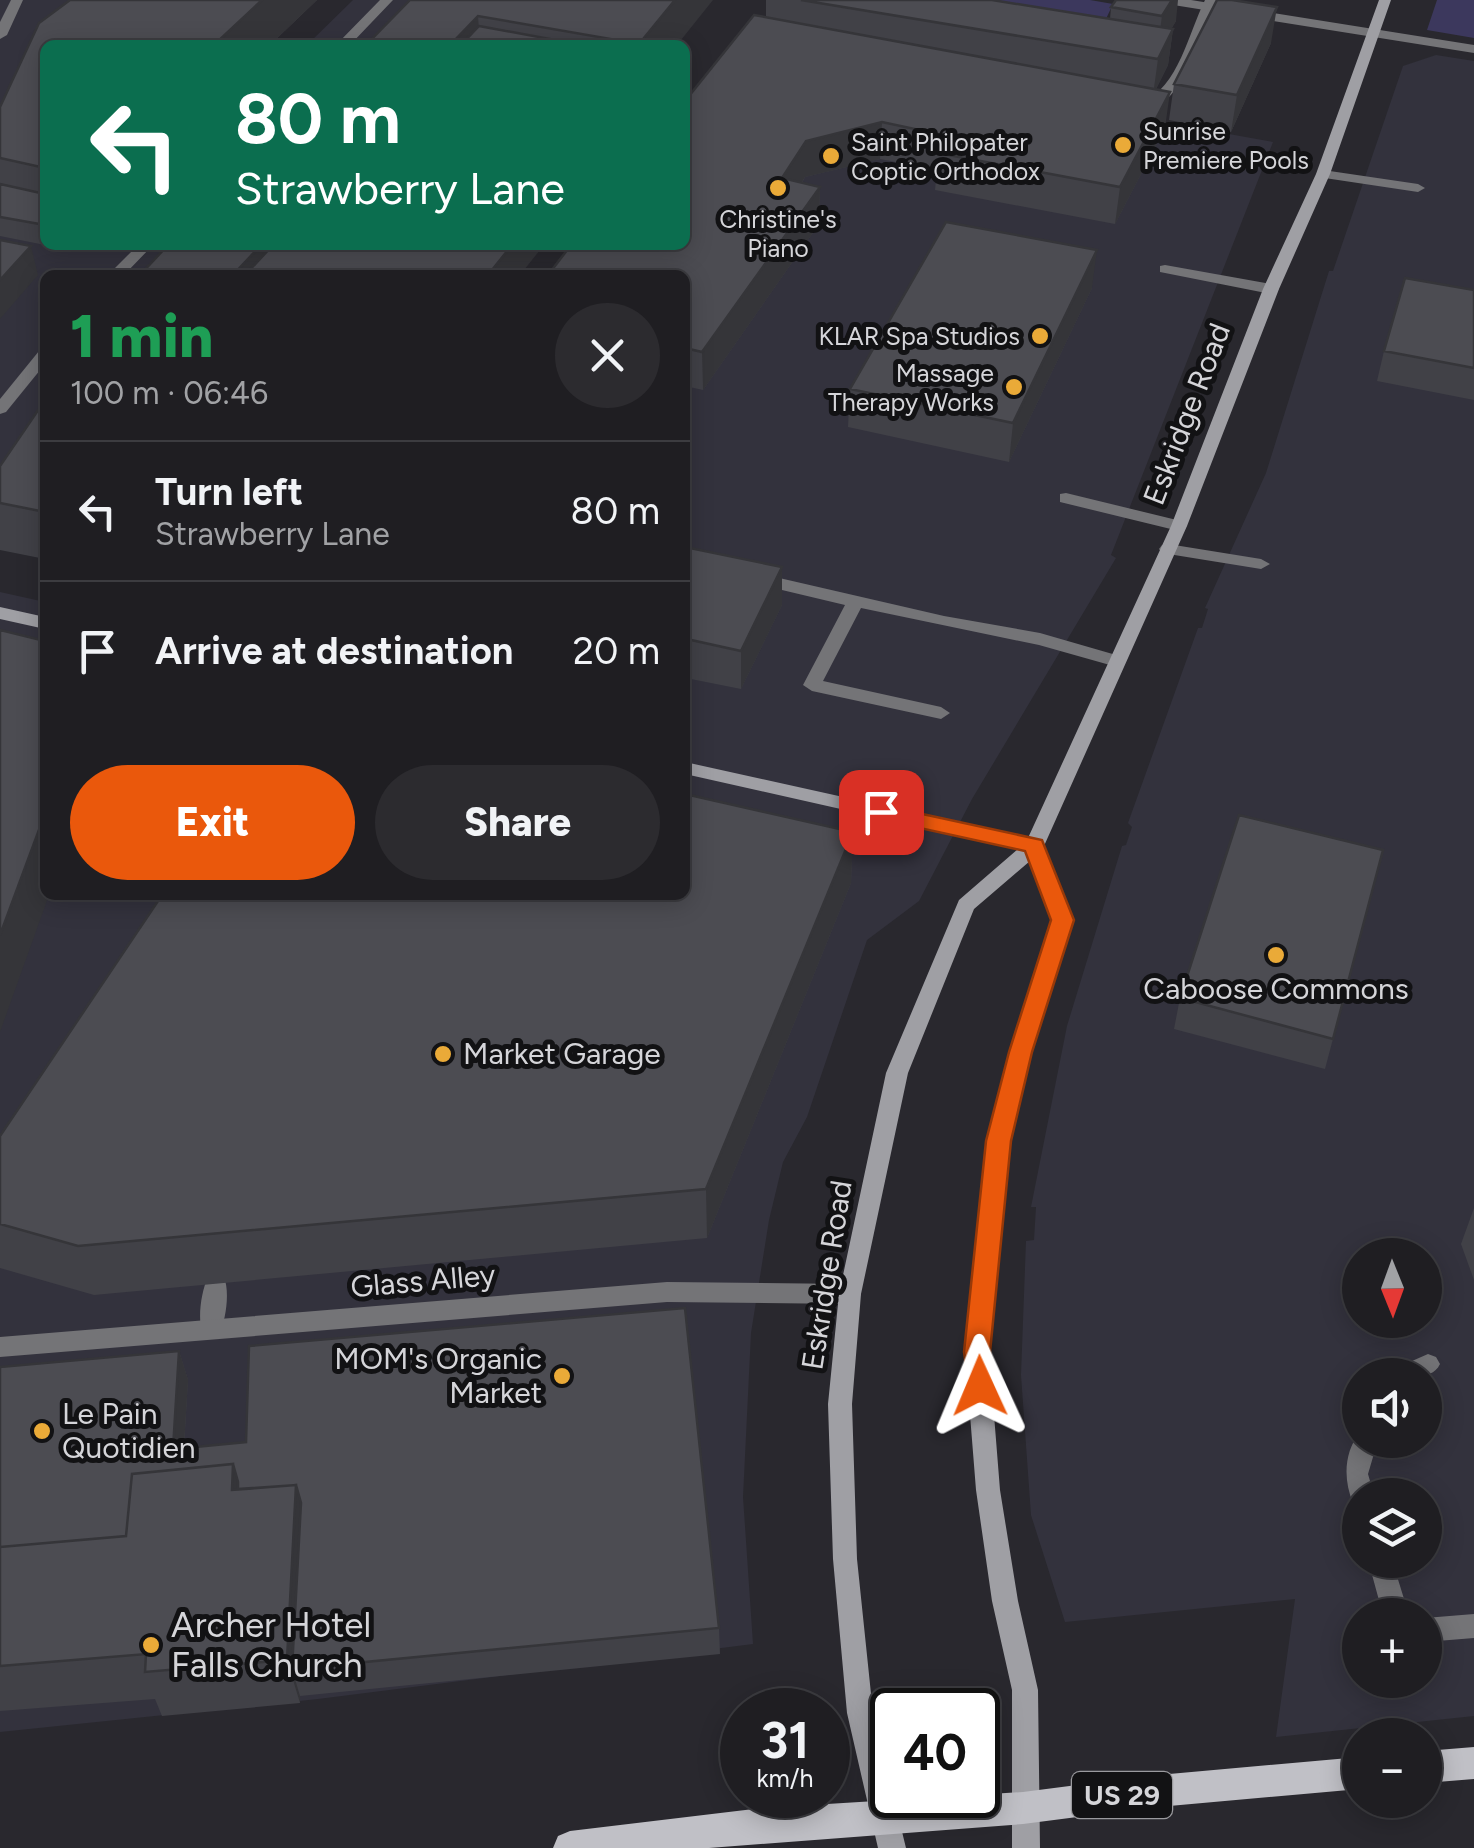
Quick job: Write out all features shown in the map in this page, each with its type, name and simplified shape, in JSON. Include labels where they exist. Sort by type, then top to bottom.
[{"type":"main road","points":[[1442,1766],[1474,1763]]},
{"type":"main road","name":"US 29","points":[[570,1848],[762,1825],[888,1833],[1023,1808],[1342,1775]]},
{"type":"street","points":[[0,36],[17,0]]},
{"type":"street","points":[[348,40],[387,0]]},
{"type":"street","points":[[1167,0],[1209,3],[1474,50]]},
{"type":"street","name":"Eskridge Road","points":[[888,1833],[860,1713],[844,1559],[840,1404],[850,1294],[897,1073],[966,905],[1034,846],[1179,526],[1271,289],[1323,174],[1384,0]]},
{"type":"street","points":[[1135,105],[1151,106],[1161,100],[1182,68],[1209,3]]},
{"type":"street","points":[[1323,174],[1418,188]]},
{"type":"street","points":[[121,270],[141,250]]},
{"type":"street","points":[[1166,269],[1271,289]]},
{"type":"street","points":[[0,409],[40,360]]},
{"type":"street","points":[[1066,498],[1179,526]]},
{"type":"street","points":[[1168,549],[1261,564]]},
{"type":"street","points":[[745,576],[944,622],[1040,638],[1116,661]]},
{"type":"street","points":[[856,600],[812,686],[940,713]]},
{"type":"street","points":[[0,614],[40,622]]},
{"type":"street","points":[[690,769],[1034,846],[1062,920],[1020,1052],[999,1141],[977,1352],[988,1490],[1005,1602],[1025,1690],[1026,1848]]},
{"type":"street","points":[[211,1328],[216,1284]]},
{"type":"street","name":"Glass Alley","points":[[0,1346],[667,1292],[850,1294]]},
{"type":"street","points":[[1442,1629],[1474,1626]]},
{"type":"shaded area","points":[[0,0],[72,0],[48,40],[40,40],[40,57],[0,152]]},
{"type":"shaded area","points":[[353,0],[422,0],[384,40],[312,40]]},
{"type":"shaded area","points":[[866,0],[1090,0],[1113,4],[1097,38]]},
{"type":"shaded area","points":[[1437,0],[1474,0],[1474,38],[1427,30]]},
{"type":"shaded area","points":[[734,45],[1273,142],[1111,555],[1116,558],[972,799],[919,901],[867,940],[807,1117],[783,1162],[769,1220],[751,1333],[743,1497],[753,1644],[318,1699],[0,1732],[0,592],[40,601],[40,900],[690,900],[690,270],[685,270],[685,250],[690,250],[690,225]]},
{"type":"shaded area","points":[[1436,55],[1474,61],[1474,1716],[1342,1718],[1342,1730],[1276,1737],[1295,1599],[1065,1622],[1031,1515],[1021,1375],[1026,1241],[1034,1240],[1036,1207],[1031,1207],[1067,1026],[1122,846],[1126,845],[1132,827],[1128,823],[1198,628],[1202,628],[1208,609],[1205,608],[1266,473],[1329,271],[1333,271],[1403,66]]},
{"type":"shaded area","points":[[0,221],[40,229],[40,250],[180,250],[162,270],[40,270],[40,416],[0,473]]},
{"type":"building","points":[[70,0],[262,0],[219,40],[40,40],[40,167],[0,158],[0,107],[39,23]]},
{"type":"building","points":[[410,0],[675,0],[642,40],[616,40],[478,16],[455,40],[371,40]]},
{"type":"building","points":[[801,0],[992,0],[1173,29],[1158,59]]},
{"type":"building","points":[[1116,0],[1172,0],[1162,16],[1111,7]]},
{"type":"building","points":[[1217,0],[1277,7],[1237,95],[1174,84]]},
{"type":"building","points":[[754,15],[1170,92],[1120,187],[938,153],[948,136],[882,122],[806,141],[782,178],[820,187],[702,352],[690,349],[690,270],[552,270],[567,250],[690,250],[690,95]]},
{"type":"building","points":[[479,26],[555,40],[466,40]]},
{"type":"building","points":[[0,184],[40,193],[40,224],[0,217]]},
{"type":"building","points":[[946,222],[1097,250],[1013,423],[850,389]]},
{"type":"building","points":[[0,240],[31,246],[0,280]]},
{"type":"building","points":[[163,250],[256,250],[238,270],[145,270]]},
{"type":"building","points":[[268,250],[508,250],[492,270],[250,270]]},
{"type":"building","points":[[1405,278],[1474,290],[1474,368],[1384,351]]},
{"type":"building","points":[[40,407],[40,511],[0,503],[0,466]]},
{"type":"building","points":[[690,548],[782,567],[741,651],[691,640]]},
{"type":"building","points":[[0,630],[40,640],[40,827],[0,935]]},
{"type":"building","name":"Market Garage","points":[[690,795],[853,832],[706,1189],[78,1246],[0,1224],[0,1136],[159,900],[690,900]]},
{"type":"building","name":"Caboose Commons","points":[[1239,815],[1383,850],[1333,1039],[1180,998]]},
{"type":"building","points":[[685,1308],[719,1628],[292,1669],[301,1503],[296,1485],[238,1489],[233,1464],[132,1474],[126,1536],[0,1547],[0,1367],[179,1351],[173,1449],[246,1442],[249,1346]]},
{"type":"building","name":"Archer Hotel Falls Church","points":[[233,1464],[232,1490],[296,1485],[287,1660],[145,1672],[146,1654],[0,1666],[0,1547],[126,1536],[132,1474]]},
{"type":"place","name":"Sunrise Premiere Pools","points":[[1123,145]]},
{"type":"place","name":"Saint Philopater Coptic Orthodox","points":[[831,156]]},
{"type":"place","name":"Christine's Piano","points":[[778,188]]},
{"type":"place","name":"KLAR Spa Studios","points":[[1040,336]]},
{"type":"place","name":"Massage Therapy Works","points":[[1014,387]]},
{"type":"place","name":"Caboose Commons","points":[[1276,955]]},
{"type":"place","name":"Market Garage","points":[[443,1054]]},
{"type":"place","name":"MOM's Organic Market","points":[[562,1376]]},
{"type":"place","name":"Le Pain Quotidien","points":[[42,1431]]},
{"type":"place","name":"Archer Hotel Falls Church","points":[[151,1645]]},
{"type":"route","points":[[881,812],[1034,846],[1062,920],[1020,1052],[999,1141],[977,1352],[980,1386]]}]
